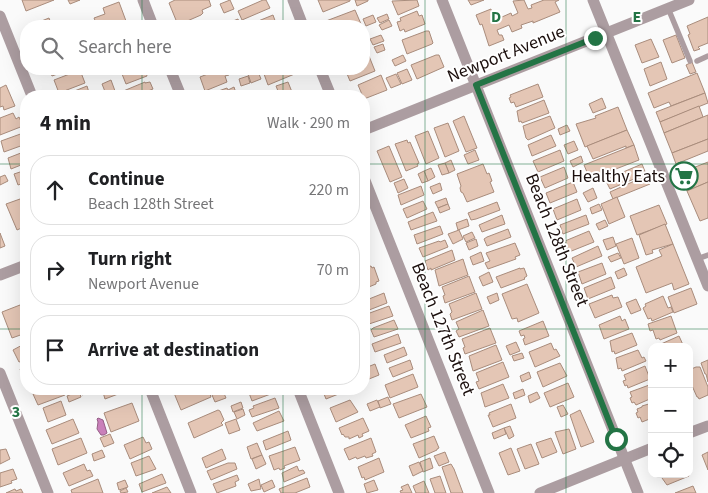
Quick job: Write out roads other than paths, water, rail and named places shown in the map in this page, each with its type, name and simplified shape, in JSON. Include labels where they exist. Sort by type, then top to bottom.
[{"type":"street","points":[[143,0],[151,20]]},
{"type":"street","points":[[293,0],[301,20]]},
{"type":"street","name":"Beach 128th Street","points":[[442,0],[638,493]]},
{"type":"street","points":[[593,0],[703,257],[708,286]]},
{"type":"street","name":"Newport Avenue","points":[[370,128],[689,0]]},
{"type":"street","points":[[0,16],[20,66]]},
{"type":"street","points":[[24,75],[30,90]]},
{"type":"street","points":[[172,75],[179,90]]},
{"type":"street","points":[[322,75],[329,90]]},
{"type":"street","name":"Beach 127th Street","points":[[370,193],[489,493]]},
{"type":"street","points":[[0,275],[20,267]]},
{"type":"street","points":[[0,373],[48,493]]},
{"type":"street","points":[[152,395],[191,493]]},
{"type":"street","points":[[300,395],[339,493]]},
{"type":"street","points":[[691,433],[708,426]]},
{"type":"street","points":[[540,493],[648,450]]},
{"type":"lane","points":[[668,8],[694,61],[708,56]]},
{"type":"place","name":"Healthy Eats","points":[[684,176]]}]
